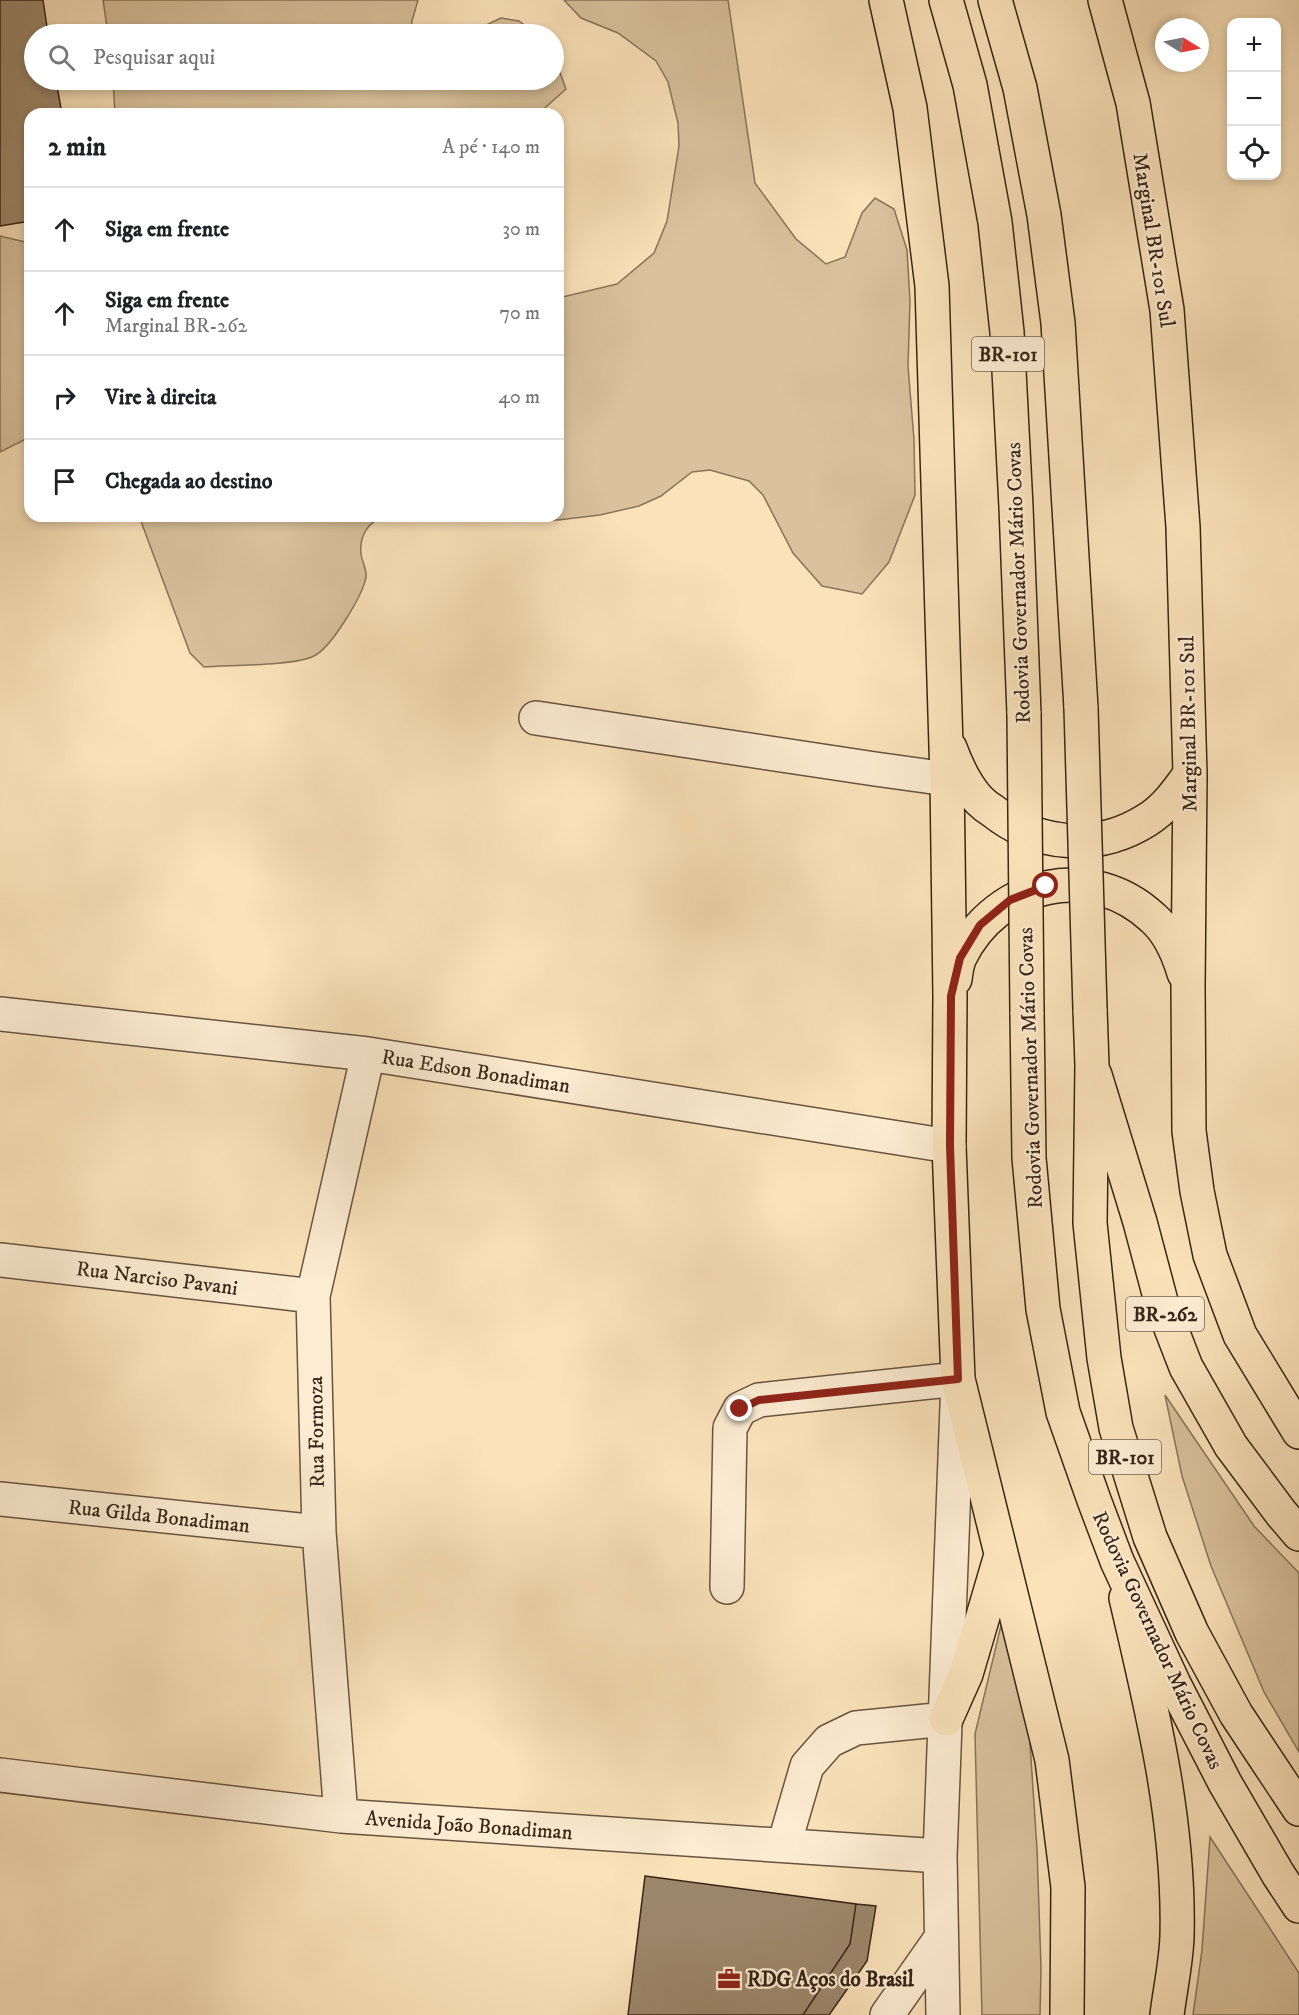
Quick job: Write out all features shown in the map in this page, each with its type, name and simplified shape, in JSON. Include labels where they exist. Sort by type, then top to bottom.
[{"type":"main road","points":[[886,0],[910,108],[932,286],[947,779],[951,996],[950,1146],[958,1379],[1052,1760],[1068,1887],[1067,2015]]},
{"type":"main road","name":"Rodovia Governador Mário Covas","points":[[946,0],[970,85],[995,222],[1007,332],[1024,714],[1029,1158],[1042,1309],[1063,1412],[1117,1561],[1174,1684],[1225,1783],[1299,1906]]},
{"type":"main road","name":"Rodovia Governador Mário Covas","points":[[995,0],[1020,88],[1044,215],[1058,323],[1082,708],[1092,1065],[1090,1223],[1104,1358],[1116,1428],[1150,1537],[1191,1633],[1236,1714],[1299,1809]]},
{"type":"main road","name":"Marginal BR-101 Sul","points":[[1105,0],[1133,103],[1167,310],[1184,527],[1190,774],[1188,986],[1190,1131],[1197,1191],[1210,1255],[1240,1335],[1299,1432]]},
{"type":"main road","points":[[945,733],[958,769],[979,801],[1009,824],[1045,838],[1083,841],[1120,834],[1148,819],[1172,799],[1190,774]]},
{"type":"main road","points":[[951,996],[960,958],[980,925],[1010,900],[1046,886],[1085,885],[1122,896],[1154,918],[1177,950],[1188,986]]},
{"type":"main road","name":"BR-262","points":[[1092,1065],[1140,1222],[1162,1305],[1186,1367],[1231,1446],[1281,1514],[1299,1534]]},
{"type":"main road","points":[[946,1719],[966,1674],[1002,1553]]},
{"type":"main road","points":[[1117,1561],[1162,1760],[1174,1854],[1177,1938],[1167,2015]]},
{"type":"street","points":[[536,718],[947,779]]},
{"type":"street","name":"Rua Edson Bonadiman","points":[[0,1014],[368,1054],[950,1146]]},
{"type":"street","name":"Rua Formoza","points":[[341,1816],[319,1532],[313,1296],[368,1054]]},
{"type":"street","name":"Rua Narciso Pavani","points":[[0,1260],[313,1296]]},
{"type":"street","points":[[727,1587],[730,1428],[740,1409],[759,1400],[958,1379],[940,1856],[943,2015]]},
{"type":"street","name":"Rua Gilda Bonadiman","points":[[0,1499],[319,1532]]},
{"type":"street","points":[[784,1845],[807,1766],[829,1741],[856,1728],[946,1719]]},
{"type":"street","name":"Avenida João Bonadiman","points":[[0,1775],[341,1816],[940,1856]]},
{"type":"street","points":[[887,2015],[941,1938]]},
{"type":"shaded area","points":[[103,0],[418,0],[412,24],[107,24]]},
{"type":"shaded area","points":[[564,0],[728,0],[755,183],[796,239],[826,264],[845,257],[862,213],[875,198],[894,209],[907,250],[910,301],[908,366],[914,440],[915,495],[889,562],[862,594],[822,586],[793,553],[763,495],[749,481],[710,470],[692,472],[661,496],[639,506],[600,515],[564,519],[564,297],[617,284],[654,253],[667,221],[679,146],[678,123],[668,82],[656,61],[618,33],[581,18]]},
{"type":"shaded area","points":[[501,18],[519,21],[523,24],[488,24]]},
{"type":"shaded area","points":[[564,84],[566,89],[545,108],[115,108],[114,90],[564,90]]},
{"type":"shaded area","points":[[0,236],[24,242],[24,440],[0,452]]},
{"type":"shaded area","points":[[141,522],[374,522],[363,535],[361,547],[366,574],[364,585],[337,632],[329,643],[314,656],[292,662],[204,667],[190,653]]},
{"type":"shaded area","points":[[1165,1395],[1254,1526],[1299,1573],[1299,1752],[1264,1692],[1211,1566],[1182,1476]]},
{"type":"shaded area","points":[[1004,1613],[1028,1713],[1037,1849],[1041,1968],[1040,2015],[982,2015],[975,1734]]},
{"type":"shaded area","points":[[1210,1837],[1299,1973],[1299,2015],[1193,2015],[1202,1950]]},
{"type":"building","points":[[0,0],[43,0],[47,24],[24,24],[24,90],[58,90],[61,108],[24,108],[24,222],[0,226]]},
{"type":"building","name":"RDG Aços do Brasil","points":[[645,1876],[856,1904],[850,1944],[803,2015],[628,2015]]},
{"type":"building","points":[[856,1904],[876,1906],[867,1961],[829,2015],[803,2015],[850,1944]]},
{"type":"place","name":"RDG Aços do Brasil","points":[[729,1979]]},
{"type":"route","points":[[740,1409],[759,1400],[958,1379],[950,1146],[951,996],[960,958],[980,925],[1010,900],[1046,886]]}]
